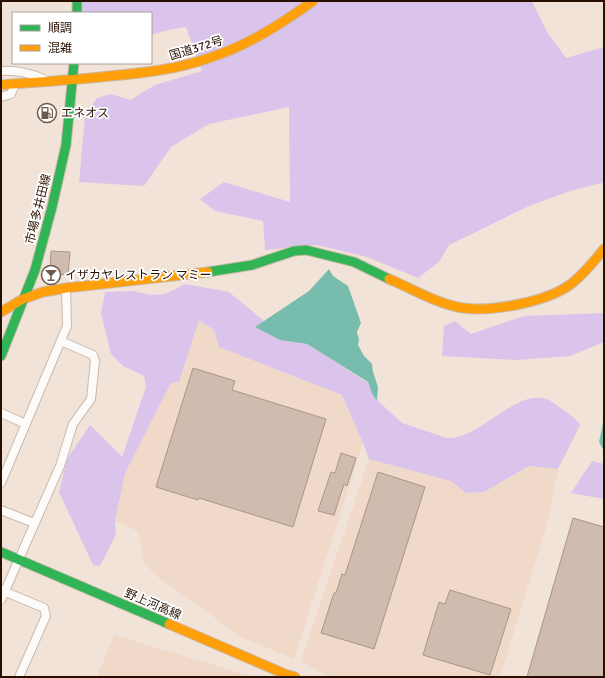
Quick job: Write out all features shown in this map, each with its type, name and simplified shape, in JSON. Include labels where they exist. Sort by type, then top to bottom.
[{"type":"main road","points":[[77,1],[77,12]]},
{"type":"main road","name":"国道372号","points":[[1,85],[73,80],[162,70],[194,63],[220,55],[243,45],[313,1]]},
{"type":"main road","name":"市場多井田線","points":[[1,356],[35,270],[52,207],[66,145],[74,64]]},
{"type":"main road","points":[[1,312],[23,299],[43,292],[66,288],[225,270],[252,264],[294,251],[306,250],[354,262],[435,300],[462,308],[480,309],[519,305],[559,292],[570,285],[583,274],[604,249]]},
{"type":"main road","name":"野上河高線","points":[[1,552],[285,675],[295,677]]},
{"type":"street","points":[[1,71],[16,71],[32,74],[47,82]]},
{"type":"street","points":[[1,97],[11,94],[15,84]]},
{"type":"street","points":[[1,483],[67,326],[66,288]]},
{"type":"street","points":[[1,600],[3,590],[60,466],[73,424],[91,399],[95,361],[94,355],[61,341]]},
{"type":"street","points":[[1,413],[26,424]]},
{"type":"street","points":[[1,510],[34,523]]},
{"type":"street","points":[[3,590],[44,608],[46,616],[19,677]]},
{"type":"shaded area","points":[[82,1],[532,1],[547,32],[566,58],[604,47],[604,184],[601,183],[570,191],[529,206],[449,245],[439,262],[418,278],[367,257],[317,245],[265,250],[263,221],[215,211],[200,199],[224,182],[290,202],[289,107],[209,124],[171,147],[144,186],[79,182],[85,115],[97,98],[111,94],[130,100],[155,85],[202,71],[186,27],[152,35],[152,12],[82,12]]},
{"type":"shaded area","points":[[185,284],[229,292],[264,321],[256,327],[280,340],[307,344],[368,383],[375,398],[402,423],[447,438],[460,436],[473,431],[524,400],[537,398],[549,400],[571,415],[580,425],[558,469],[529,466],[484,492],[466,493],[451,481],[369,459],[342,395],[219,347],[214,330],[199,320],[179,382],[171,383],[125,473],[115,521],[116,534],[100,566],[93,565],[59,492],[67,459],[90,425],[122,457],[146,387],[144,376],[123,366],[111,354],[101,314],[105,292],[133,291],[152,295],[165,294]]},
{"type":"shaded area","points":[[604,313],[604,342],[570,356],[517,360],[442,356],[444,326],[455,321],[471,334],[524,316]]},
{"type":"shaded area","points":[[199,320],[214,330],[219,347],[342,395],[363,443],[294,659],[243,638],[155,575],[144,562],[138,531],[115,521],[125,473],[171,383],[179,382]]},
{"type":"shaded area","points":[[369,459],[452,481],[466,493],[484,492],[530,466],[558,469],[548,521],[500,677],[329,677],[301,661]]},
{"type":"shaded area","points":[[592,461],[604,464],[604,499],[571,493]]},
{"type":"shaded area","points":[[114,635],[254,677],[97,677]]},
{"type":"water","points":[[329,269],[333,276],[348,286],[361,323],[357,332],[359,340],[358,345],[364,356],[372,364],[378,387],[377,400],[373,395],[368,382],[307,344],[280,340],[255,327],[309,291]]},
{"type":"water","points":[[604,418],[604,451],[599,442]]},
{"type":"building","points":[[51,251],[70,252],[68,275],[56,274],[55,279],[44,278],[45,267],[50,268]]},
{"type":"building","points":[[193,368],[235,381],[232,390],[326,419],[293,527],[199,498],[198,500],[156,487]]},
{"type":"building","points":[[341,453],[356,458],[347,486],[344,484],[334,515],[318,511],[331,472],[335,473]]},
{"type":"building","points":[[378,472],[425,487],[374,649],[321,633],[334,593],[336,593],[342,574],[345,575]]},
{"type":"building","points":[[573,518],[604,527],[604,677],[527,677]]},
{"type":"building","points":[[450,590],[511,609],[490,675],[423,655],[439,602],[445,604]]},
{"type":"traffic: fast","points":[[77,1],[77,12]]},
{"type":"traffic: fast","points":[[1,356],[35,270],[52,207],[66,145],[74,64]]},
{"type":"traffic: fast","points":[[208,272],[252,265],[294,251],[306,250],[354,262],[389,279]]},
{"type":"traffic: fast","points":[[1,552],[169,624]]},
{"type":"traffic: slow","points":[[1,85],[83,79],[161,70],[197,62],[223,53],[250,41],[289,18],[313,1]]},
{"type":"traffic: slow","points":[[389,279],[434,300],[453,306],[475,309],[504,307],[534,301],[561,290],[580,276],[604,249]]},
{"type":"traffic: slow","points":[[1,312],[23,299],[43,292],[66,288],[208,272]]},
{"type":"traffic: slow","points":[[169,624],[295,677]]},
{"type":"place","name":"エネオス","points":[[47,113]]},
{"type":"place","name":"イザカヤレストラン マミー","points":[[51,275]]}]
